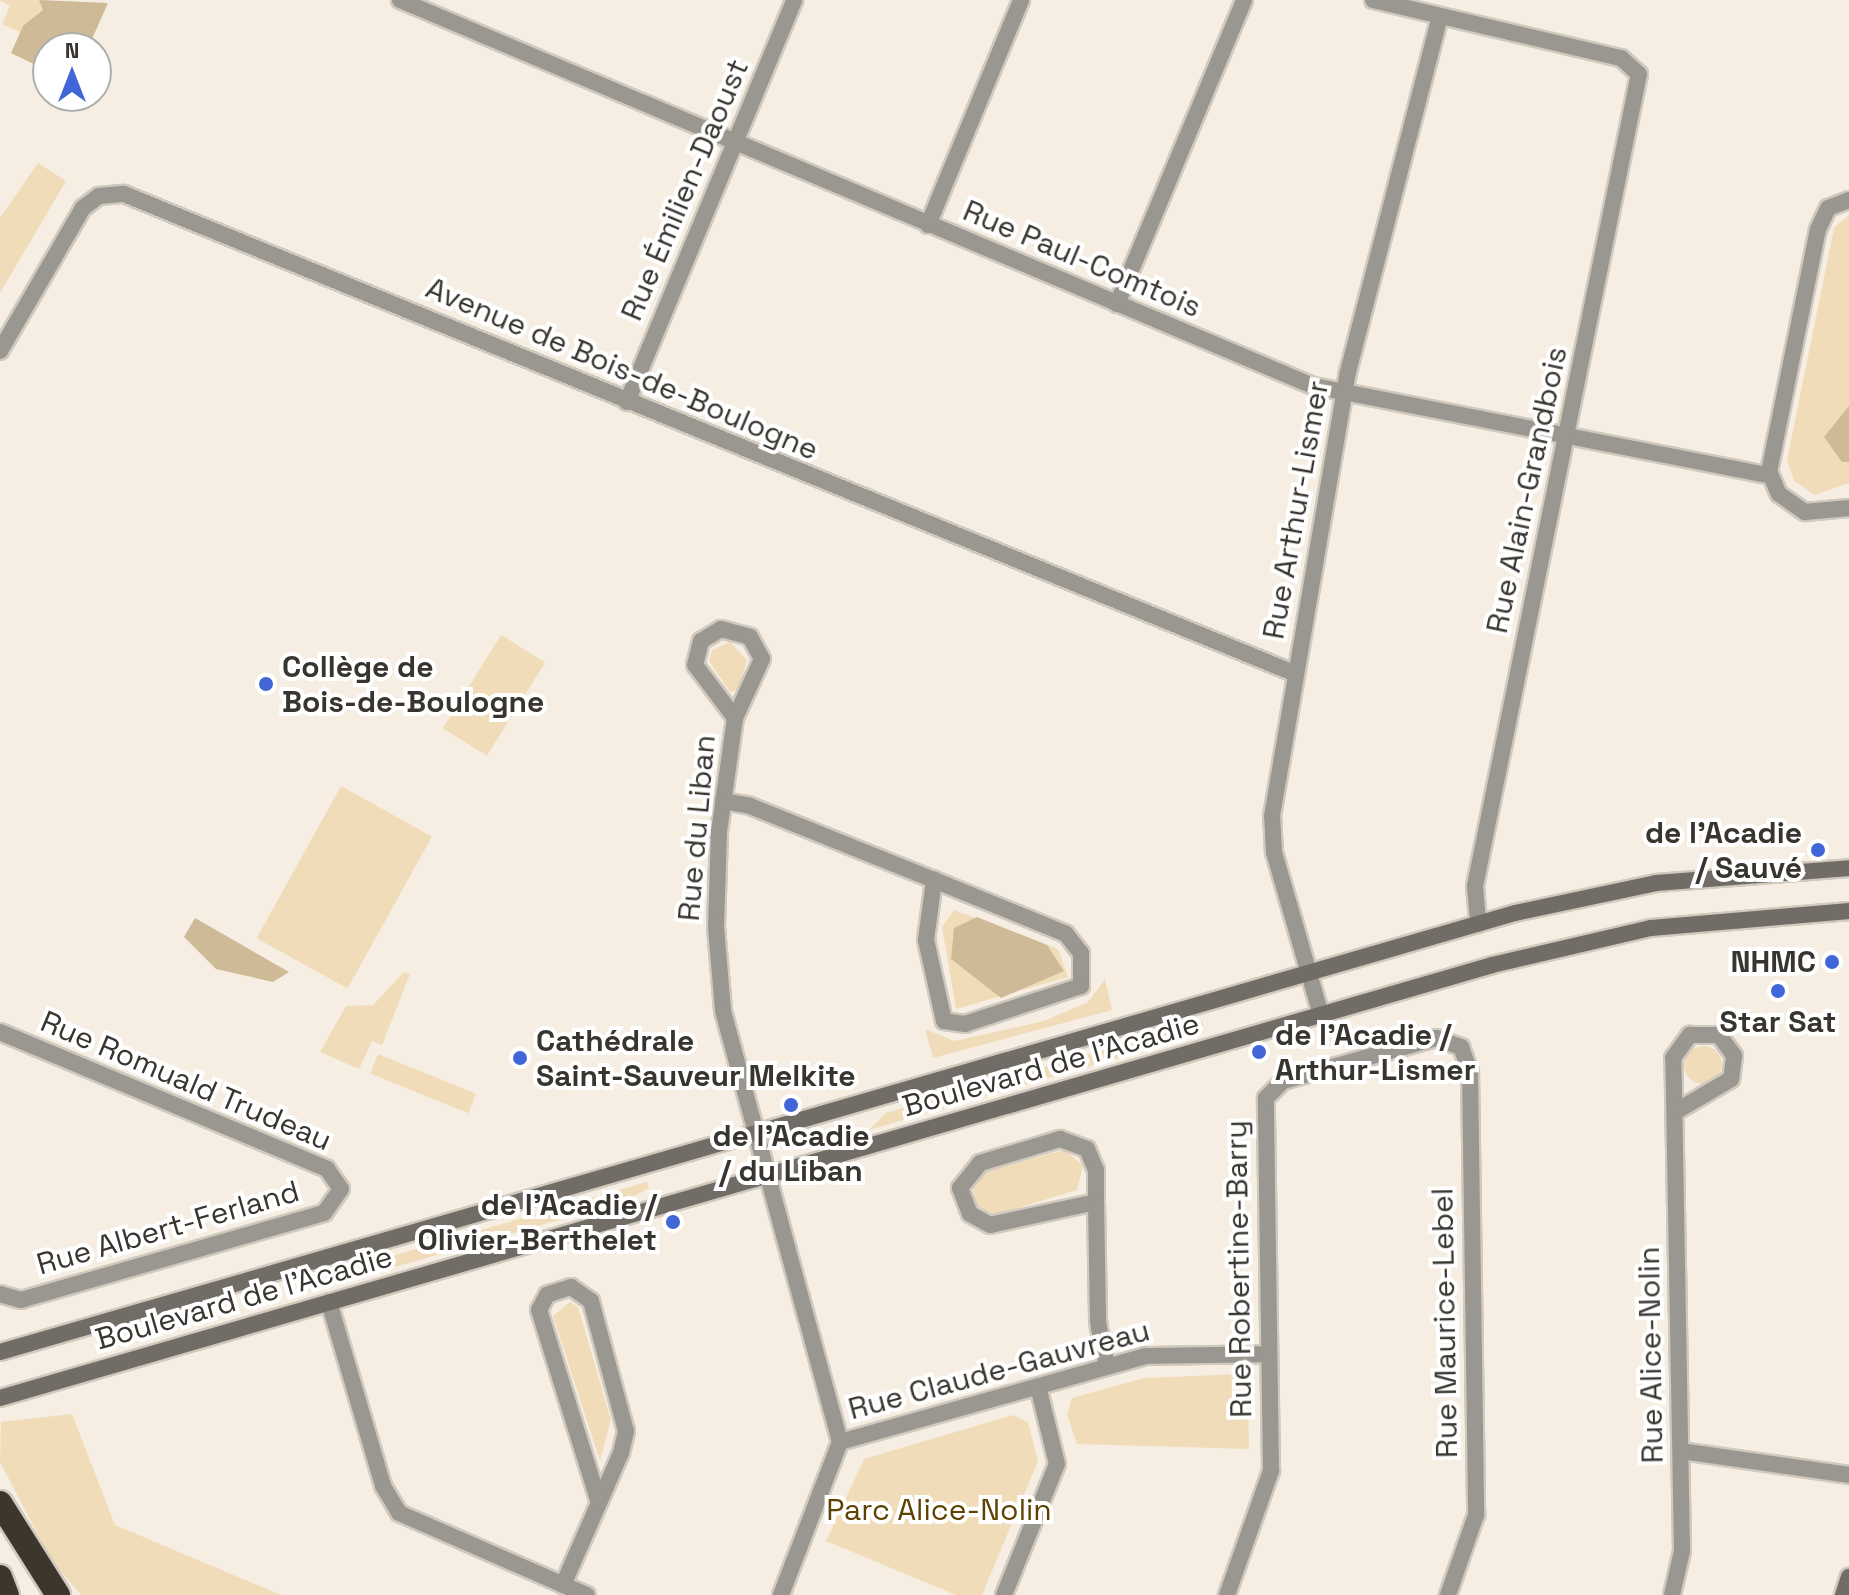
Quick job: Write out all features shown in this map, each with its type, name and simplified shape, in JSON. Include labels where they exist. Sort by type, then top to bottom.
[{"type":"highway","points":[[0,1503],[58,1595]]},
{"type":"highway","points":[[0,1577],[7,1595]]},
{"type":"main road","name":"Boulevard de l'Acadie","points":[[0,1352],[1478,924],[1656,883],[1849,868]]},
{"type":"main road","name":"Boulevard de l'Acadie","points":[[0,1398],[1321,1015],[1607,937],[1737,917],[1849,911]]},
{"type":"main road","points":[[1843,1595],[1849,1577]]},
{"type":"street","name":"Rue Paul-Comtois","points":[[400,0],[1117,304],[1344,393],[1566,439],[1770,476]]},
{"type":"street","name":"Rue Émilien-Daoust","points":[[627,402],[794,0]]},
{"type":"street","points":[[928,225],[1021,0]]},
{"type":"street","points":[[1117,304],[1244,0]]},
{"type":"street","points":[[1373,0],[1440,17]]},
{"type":"street","name":"Rue Alain-Grandbois","points":[[1440,17],[1637,68],[1638,92],[1475,886],[1478,924]]},
{"type":"street","name":"Rue Arthur-Lismer","points":[[1321,1015],[1271,834],[1344,393],[1440,17]]},
{"type":"street","name":"Avenue de Bois-de-Boulogne","points":[[0,351],[83,208],[118,193],[1296,674]]},
{"type":"street","points":[[1849,200],[1828,208],[1818,229],[1770,476],[1779,494],[1805,512],[1849,508]]},
{"type":"street","name":"Rue du Liban","points":[[735,718],[695,665],[701,641],[721,629],[750,637],[762,659],[735,718],[723,801],[718,969],[753,1134],[840,1442]]},
{"type":"street","points":[[723,801],[934,880],[1070,937],[1081,953],[1081,986],[965,1024],[944,1021],[926,940],[934,880]]},
{"type":"street","name":"Rue Romuald Trudeau","points":[[0,1032],[327,1169],[341,1189]]},
{"type":"street","name":"Rue Alice-Nolin","points":[[1672,1595],[1682,1561],[1675,1112],[1677,1046],[1695,1033],[1719,1035],[1734,1056],[1731,1079],[1675,1112]]},
{"type":"street","name":"Rue Robertine-Barry","points":[[1227,1595],[1269,1483],[1268,1094],[1283,1081],[1431,1039],[1461,1047]]},
{"type":"street","name":"Rue Maurice-Lebel","points":[[1448,1595],[1476,1503],[1470,1072],[1461,1047]]},
{"type":"street","points":[[1096,1202],[990,1225],[970,1214],[960,1188],[975,1165],[1066,1139],[1093,1158],[1096,1202],[1099,1328],[1107,1366]]},
{"type":"street","name":"Rue Albert-Ferland","points":[[0,1294],[21,1300],[324,1213],[341,1189]]},
{"type":"street","points":[[563,1585],[624,1446],[625,1416],[591,1301],[571,1287],[547,1295],[539,1310],[598,1500]]},
{"type":"street","points":[[329,1302],[394,1507],[422,1526],[587,1595]]},
{"type":"street","name":"Rue Claude-Gauvreau","points":[[840,1442],[1158,1354],[1268,1354]]},
{"type":"street","points":[[1004,1595],[1057,1464],[1038,1386]]},
{"type":"street","points":[[781,1595],[840,1442]]},
{"type":"street","points":[[1681,1451],[1849,1475]]},
{"type":"green space","points":[[0,0],[39,0],[43,10],[20,32],[2,24],[10,6]]},
{"type":"green space","points":[[38,163],[66,181],[0,293],[0,218]]},
{"type":"green space","points":[[1849,215],[1849,483],[1815,495],[1794,481],[1787,460],[1834,228]]},
{"type":"green space","points":[[501,635],[545,663],[487,756],[443,728]]},
{"type":"green space","points":[[730,642],[747,660],[738,690],[730,692],[709,661],[712,650]]},
{"type":"green space","points":[[341,786],[432,836],[348,989],[257,938]]},
{"type":"green space","points":[[954,910],[1058,949],[1068,977],[956,1009],[942,927]]},
{"type":"green space","points":[[404,972],[410,974],[382,1045],[372,1041],[359,1069],[320,1052],[346,1006],[373,1005]]},
{"type":"green space","points":[[1105,979],[1112,1010],[933,1058],[925,1029],[954,1041],[1044,1021],[1088,1002]]},
{"type":"green space","points":[[1202,1021],[1204,1027],[1170,1043],[869,1130],[886,1113]]},
{"type":"green space","points":[[1703,1046],[1716,1052],[1722,1065],[1716,1078],[1703,1084],[1690,1078],[1684,1065],[1690,1052]]},
{"type":"green space","points":[[378,1054],[476,1094],[468,1113],[370,1073]]},
{"type":"green space","points":[[1064,1150],[1083,1165],[1077,1190],[995,1215],[976,1205],[973,1187],[984,1172]]},
{"type":"green space","points":[[647,1182],[649,1188],[625,1201],[346,1281],[395,1255]]},
{"type":"green space","points":[[570,1302],[578,1307],[611,1420],[600,1461],[553,1316]]},
{"type":"green space","name":"Parc Alice-Nolin","points":[[1241,1374],[1248,1382],[1249,1449],[1077,1444],[1067,1414],[1072,1398],[1144,1378]]},
{"type":"green space","points":[[72,1414],[115,1525],[281,1595],[81,1595],[52,1561],[0,1462],[1,1422]]},
{"type":"green space","name":"Parc Alice-Nolin","points":[[1013,1415],[1028,1422],[1038,1461],[982,1595],[956,1595],[826,1541],[864,1459]]},
{"type":"shaded area","points":[[39,0],[108,3],[95,32],[32,32],[32,63],[11,53],[23,26],[43,10]]},
{"type":"shaded area","points":[[1849,406],[1849,462],[1842,462],[1824,437]]},
{"type":"shaded area","points":[[977,917],[1047,945],[1064,971],[1001,998],[951,959],[954,928]]},
{"type":"shaded area","points":[[195,918],[289,972],[273,982],[216,969],[184,937]]},
{"type":"place","name":"Collège de Bois-de-Boulogne","points":[[266,684]]},
{"type":"place","name":"de l'Acadie / Sauvé","points":[[1818,850]]},
{"type":"place","name":"NHMC","points":[[1832,962]]},
{"type":"place","name":"Star Sat","points":[[1778,991]]},
{"type":"place","name":"de l'Acadie / Arthur-Lismer","points":[[1259,1052]]},
{"type":"place","name":"Cathédrale Saint-Sauveur Melkite","points":[[520,1058]]},
{"type":"place","name":"de l'Acadie / du Liban","points":[[791,1105]]},
{"type":"place","name":"de l'Acadie / Olivier-Berthelet","points":[[673,1222]]}]
